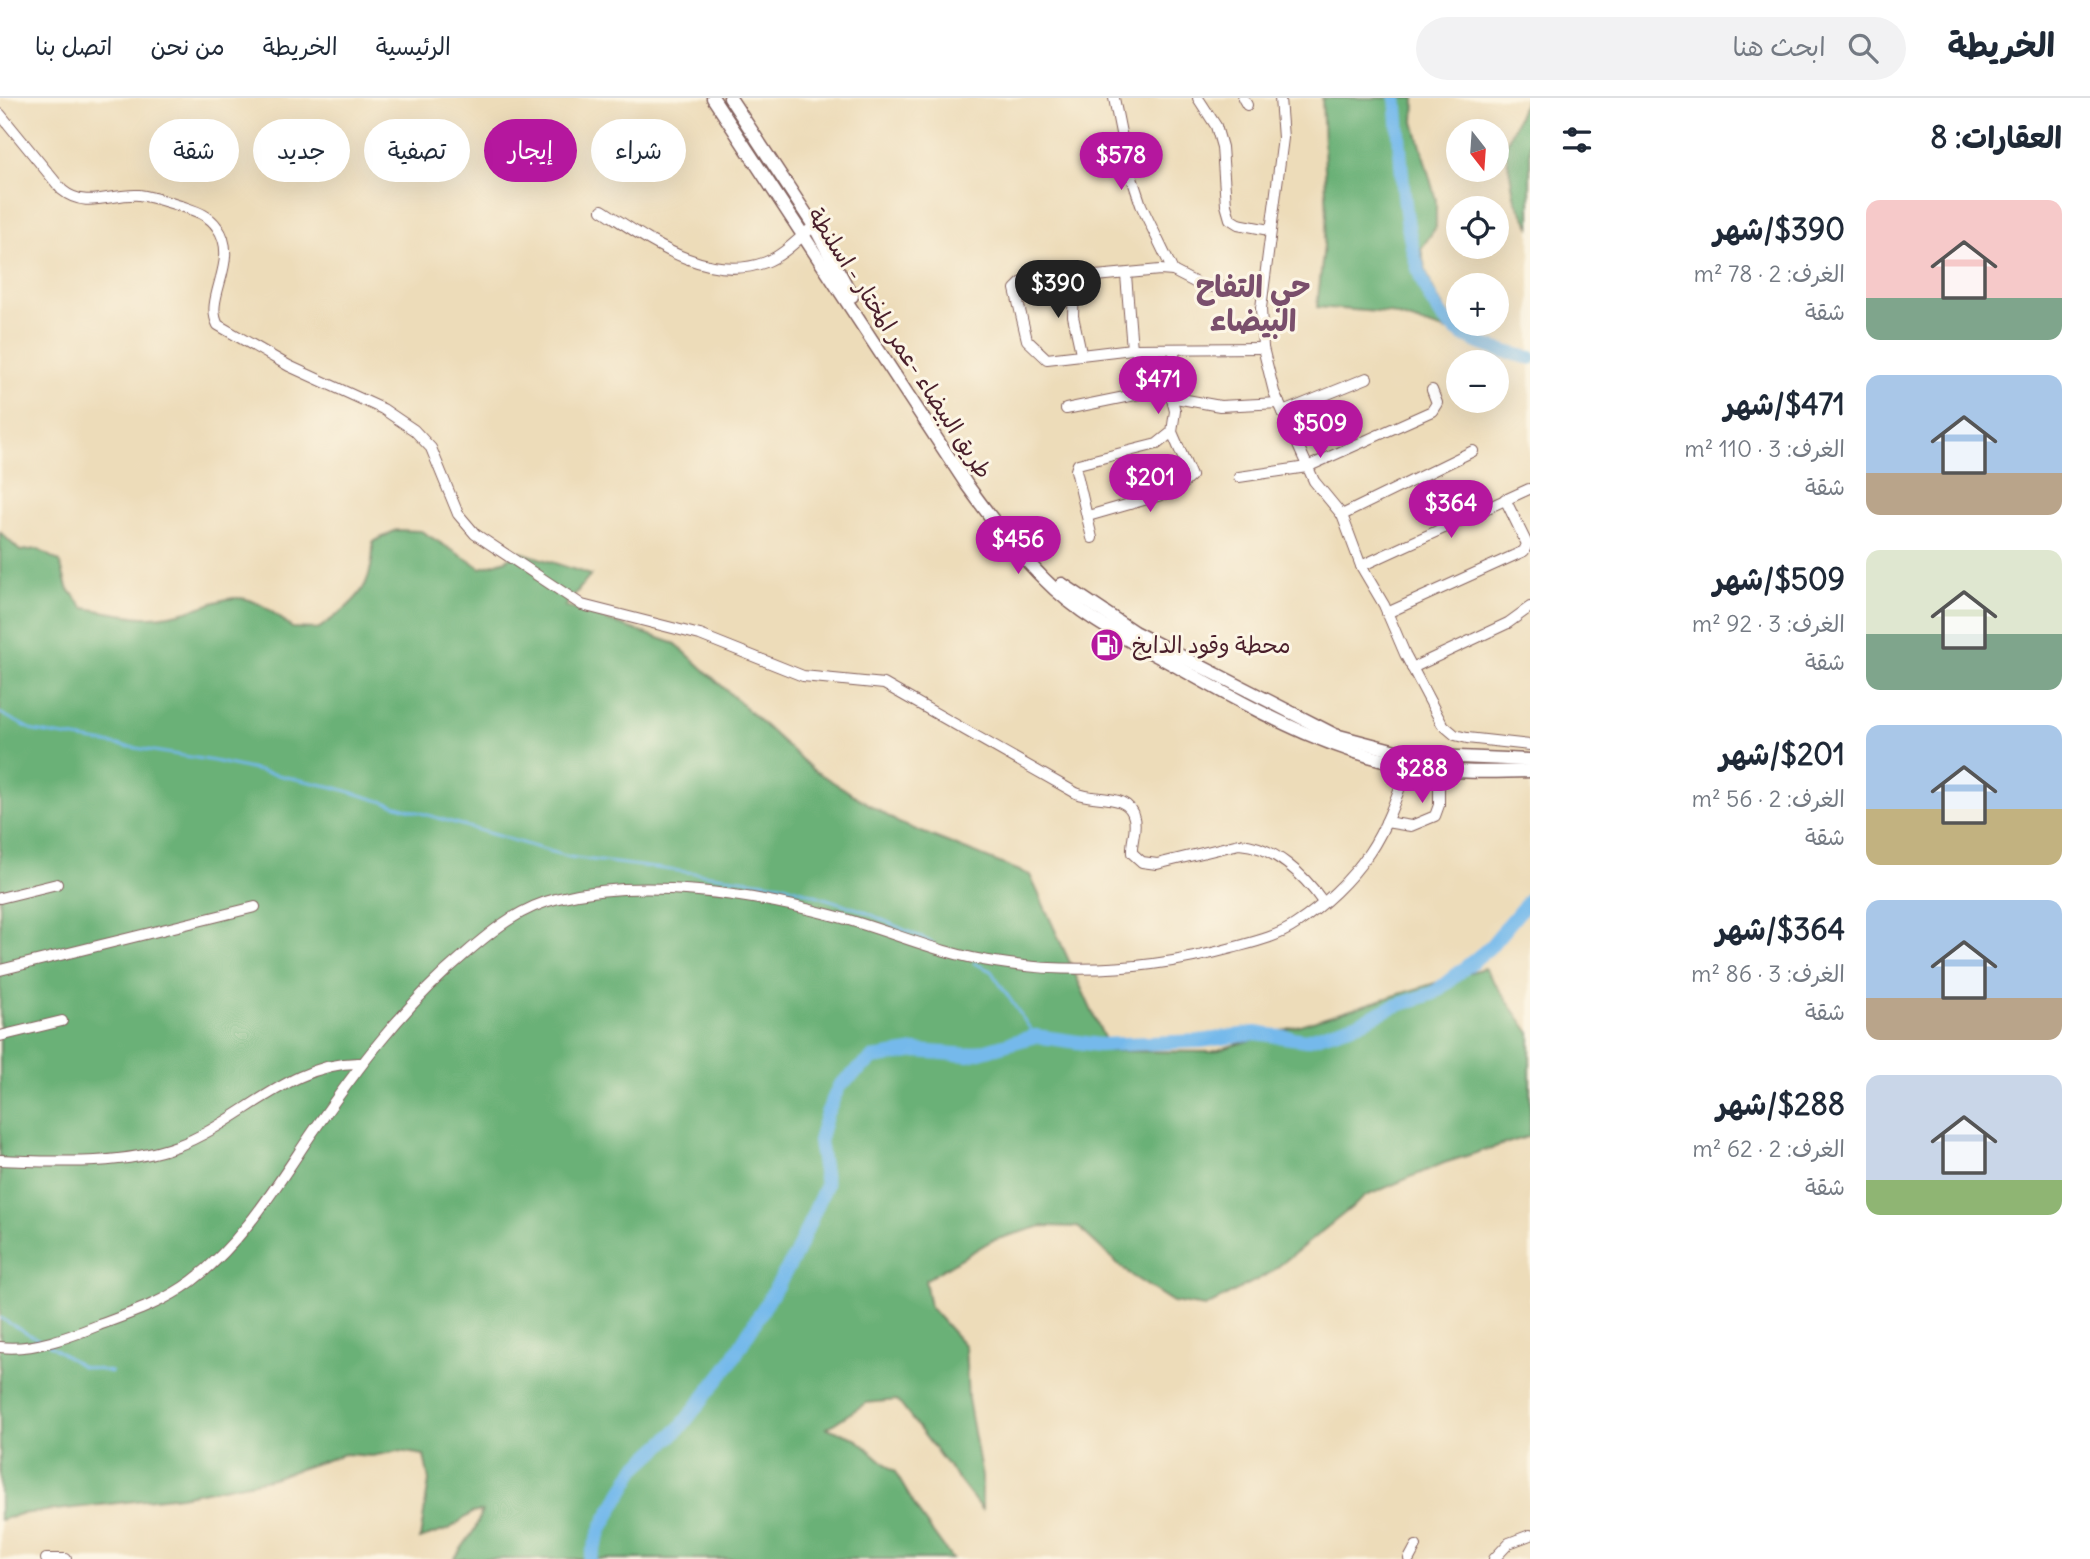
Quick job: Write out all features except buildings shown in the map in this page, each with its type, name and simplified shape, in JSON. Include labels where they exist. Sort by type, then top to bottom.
[{"type":"main road","name":"طريق البيضاء -عمر المختار - اسلنطة","points":[[713,98],[967,485],[1002,533],[1045,580],[1102,627],[1213,687],[1340,748],[1409,760],[1530,760]]},
{"type":"main road","name":"طريق البيضاء -عمر المختار - اسلنطة","points":[[730,98],[814,226],[857,304],[972,478],[1004,522],[1048,572],[1107,617],[1286,713],[1345,738],[1440,770],[1530,771]]},
{"type":"street","points":[[1114,98],[1127,163],[1141,205],[1173,271]]},
{"type":"street","points":[[1198,98],[1216,126],[1222,147],[1226,205],[1230,219],[1238,224],[1269,230]]},
{"type":"street","points":[[1279,98],[1283,138],[1263,290],[1263,348],[1281,407],[1307,467],[1342,515],[1361,566],[1447,731],[1467,738],[1530,745]]},
{"type":"street","points":[[0,114],[62,190],[76,199],[149,197],[197,211],[211,219],[222,235],[226,249],[215,311],[218,325],[289,366],[383,408],[406,424],[430,448],[458,514],[475,534],[582,605],[700,635],[803,676],[884,684],[1088,799],[1121,800],[1130,807],[1134,818],[1132,853],[1142,862],[1157,864],[1239,844],[1253,845],[1307,879],[1324,902]]},
{"type":"street","points":[[602,210],[666,251],[697,262],[722,266],[747,266],[766,262],[814,226]]},
{"type":"street","points":[[1263,290],[1202,286],[1173,271],[1160,270],[1021,283],[1014,289],[1027,340],[1037,352],[1053,360],[1132,349],[1263,348]]},
{"type":"street","points":[[1126,275],[1132,349]]},
{"type":"street","points":[[1074,280],[1073,316],[1081,354]]},
{"type":"street","points":[[1088,516],[1175,491],[1191,476],[1172,432],[1175,411],[1170,392],[1175,349]]},
{"type":"street","points":[[1066,410],[1170,392],[1220,406],[1281,407],[1367,378]]},
{"type":"street","points":[[1238,477],[1307,467],[1432,411],[1437,403],[1432,390]]},
{"type":"street","points":[[1092,538],[1076,470],[1078,464],[1157,444],[1172,432]]},
{"type":"street","points":[[1342,515],[1473,451]]},
{"type":"street","points":[[1361,566],[1529,488]]},
{"type":"street","points":[[1387,613],[1524,551],[1527,544],[1505,499]]},
{"type":"street","points":[[1412,668],[1508,623],[1530,607]]},
{"type":"street","points":[[0,1347],[32,1346],[76,1334],[144,1309],[193,1280],[243,1231],[285,1175],[361,1063],[417,998],[494,928],[526,909],[589,893],[681,891],[746,896],[833,915],[945,952],[995,962],[1073,969],[1119,969],[1242,946],[1296,924],[1324,902],[1368,855],[1386,822],[1409,760]]},
{"type":"street","points":[[1386,822],[1411,826],[1435,816],[1439,805],[1440,770]]},
{"type":"street","points":[[0,898],[57,884]]},
{"type":"street","points":[[0,970],[255,907]]},
{"type":"street","points":[[0,1036],[62,1021]]},
{"type":"street","points":[[0,1160],[58,1162],[156,1152],[194,1138],[304,1076],[346,1063],[361,1063]]},
{"type":"street","points":[[1494,1559],[1509,1543],[1530,1535]]},
{"type":"street","points":[[1409,1559],[1416,1546]]},
{"type":"street","points":[[46,1559],[66,1559]]},
{"type":"green space","points":[[1322,98],[1415,98],[1414,122],[1436,200],[1436,227],[1421,249],[1427,274],[1446,312],[1446,331],[1389,313],[1317,307],[1327,218]]},
{"type":"green space","points":[[1526,98],[1530,98],[1530,226],[1515,200],[1509,168],[1509,138]]},
{"type":"green space","points":[[396,530],[421,531],[481,568],[506,560],[518,551],[591,575],[565,606],[676,644],[812,769],[899,823],[1030,875],[1110,1051],[1212,1052],[1484,968],[1530,1033],[1530,1136],[1444,1163],[1366,1196],[1270,1273],[1205,1307],[1173,1302],[1129,1274],[1078,1227],[1042,1226],[991,1241],[925,1280],[930,1307],[965,1346],[968,1399],[982,1477],[982,1510],[897,1400],[866,1403],[827,1428],[855,1438],[895,1472],[922,1518],[952,1559],[454,1559],[475,1529],[482,1511],[472,1513],[449,1529],[420,1539],[429,1481],[424,1455],[398,1451],[372,1456],[345,1454],[269,1479],[180,1496],[20,1514],[0,1520],[0,532],[20,551],[37,549],[60,562],[67,587],[84,608],[158,617],[232,598],[244,599],[273,612],[292,628],[318,629],[351,603],[366,584],[373,542]]},
{"type":"waterway","points":[[1396,98],[1406,212],[1418,270],[1429,296],[1443,318],[1461,333],[1483,344],[1530,358]]},
{"type":"waterway","points":[[0,713],[34,731],[214,761],[337,788],[569,857],[781,884],[861,910],[933,943]]},
{"type":"waterway","points":[[590,1559],[602,1527],[635,1469],[680,1428],[729,1365],[795,1256],[826,1185],[819,1141],[827,1113],[839,1086],[873,1058],[916,1051],[969,1055],[1035,1036],[1099,1045],[1201,1041],[1255,1033],[1306,1040],[1359,1023],[1392,1007],[1434,993],[1489,948],[1530,899]]},
{"type":"waterway","points":[[974,963],[991,971],[1035,1036]]},
{"type":"waterway","points":[[0,1318],[43,1342]]},
{"type":"waterway","points":[[49,1345],[81,1366],[111,1372]]},
{"type":"place","name":"محطة وقود الدايخ","points":[[1107,645]]},
{"type":"district","name":"حي التفاح البيضاء","points":[[1253,304]]}]
